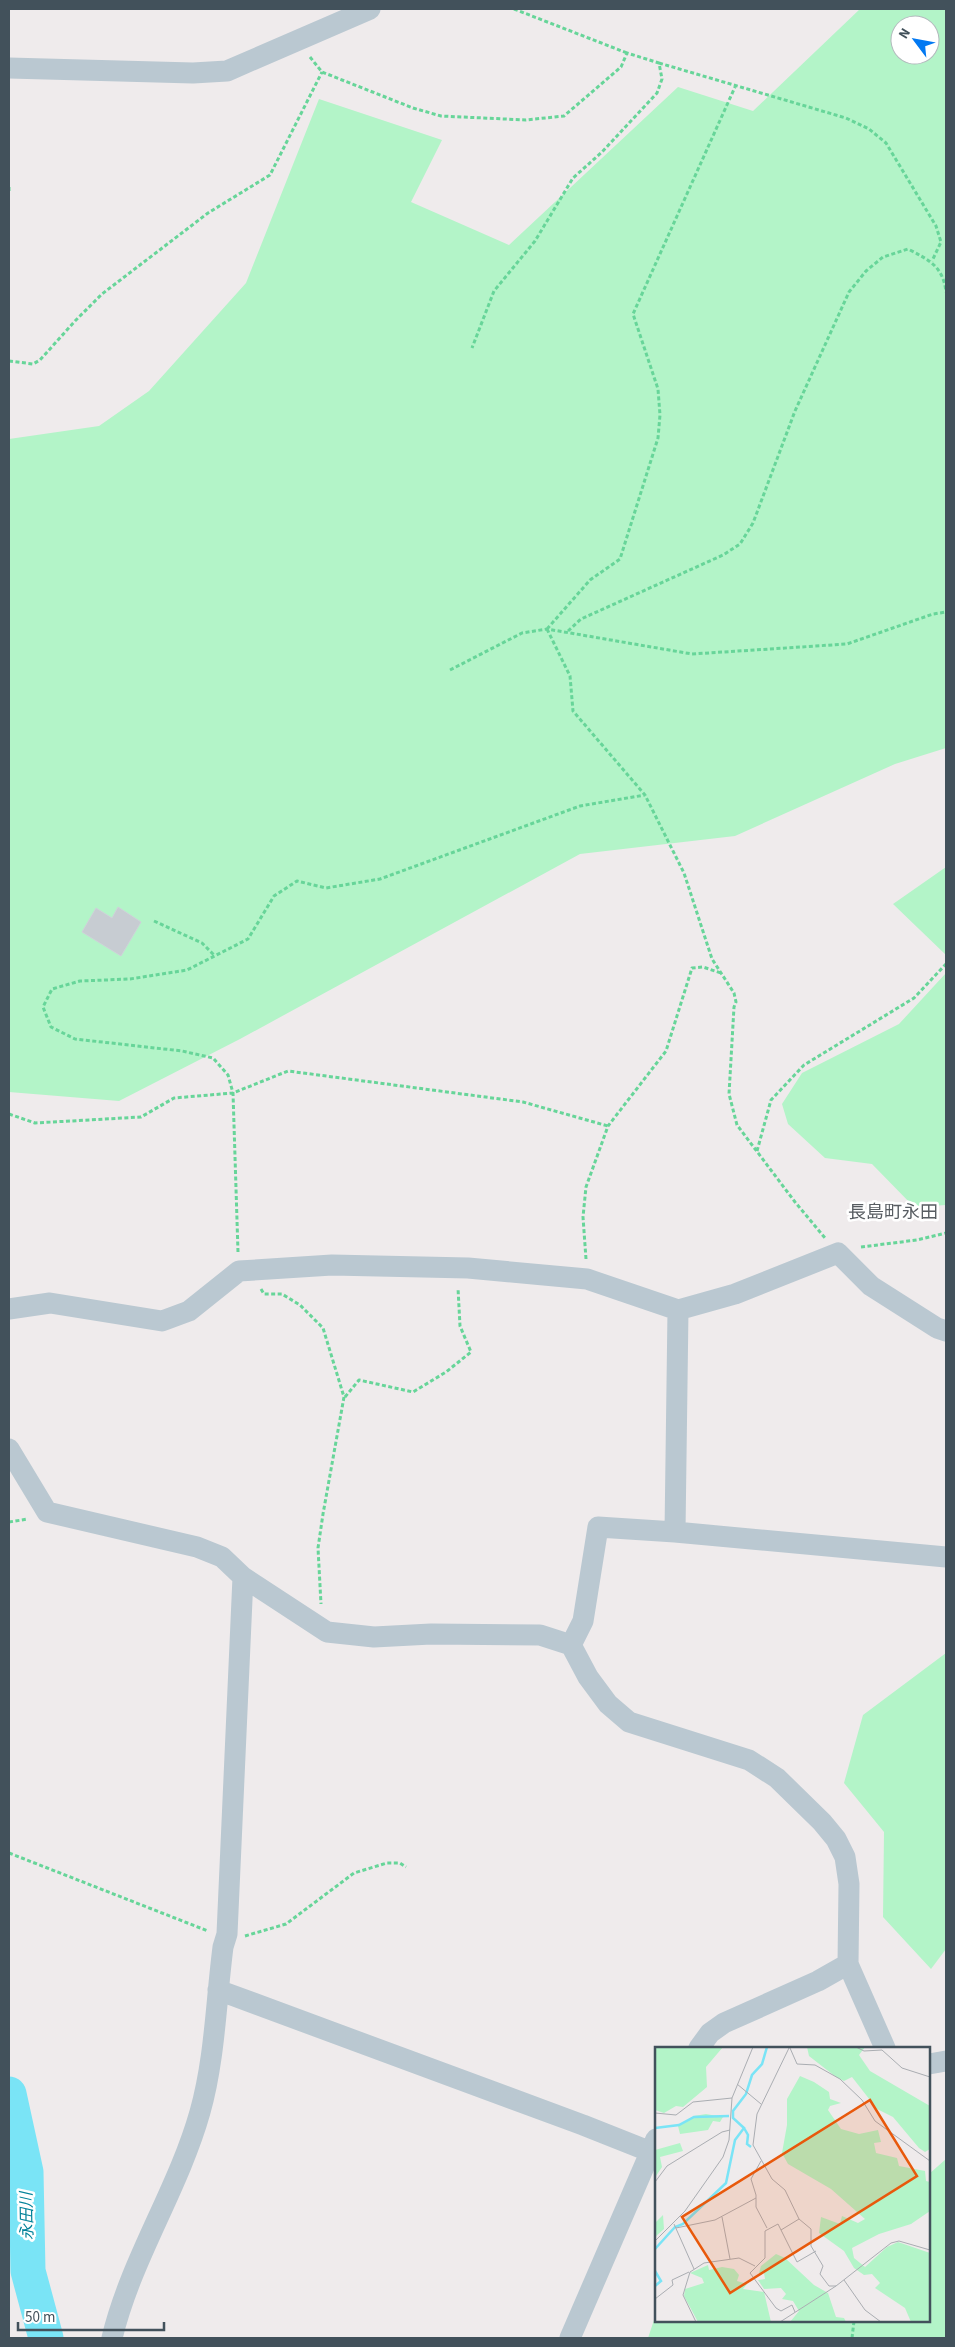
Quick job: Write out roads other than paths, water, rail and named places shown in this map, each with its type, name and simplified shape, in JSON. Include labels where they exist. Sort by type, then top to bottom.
[{"type":"street","points":[[9,68],[193,73],[227,71],[370,9]]},
{"type":"street","points":[[9,1309],[50,1304],[162,1321],[189,1311],[245,1271],[332,1265],[458,1268],[587,1279],[678,1310],[735,1294],[838,1253],[871,1286],[937,1328],[946,1331]]},
{"type":"street","points":[[675,1532],[678,1310]]},
{"type":"street","points":[[9,1449],[47,1512],[197,1547],[222,1557],[243,1577],[327,1632],[374,1637],[431,1634],[540,1635],[571,1645],[588,1676],[608,1704],[629,1722],[749,1760],[777,1778],[822,1822],[836,1839],[845,1857],[849,1884],[848,1964],[885,2047]]},
{"type":"street","points":[[571,1645],[583,1621],[598,1527],[675,1532],[946,1557]]},
{"type":"street","points":[[112,2338],[133,2274],[200,2112],[208,2072],[223,1947],[227,1934],[243,1577]]},
{"type":"street","points":[[700,2047],[710,2033],[724,2023],[818,1981],[848,1964]]},
{"type":"street","points":[[218,1990],[653,2145],[570,2338]]},
{"type":"street","points":[[930,2064],[946,2061]]},
{"type":"waterway","name":"永田川","points":[[9,2094],[26,2172],[28,2271],[46,2338]]},
{"type":"district","name":"長島町永田","points":[[893,1212]]}]
